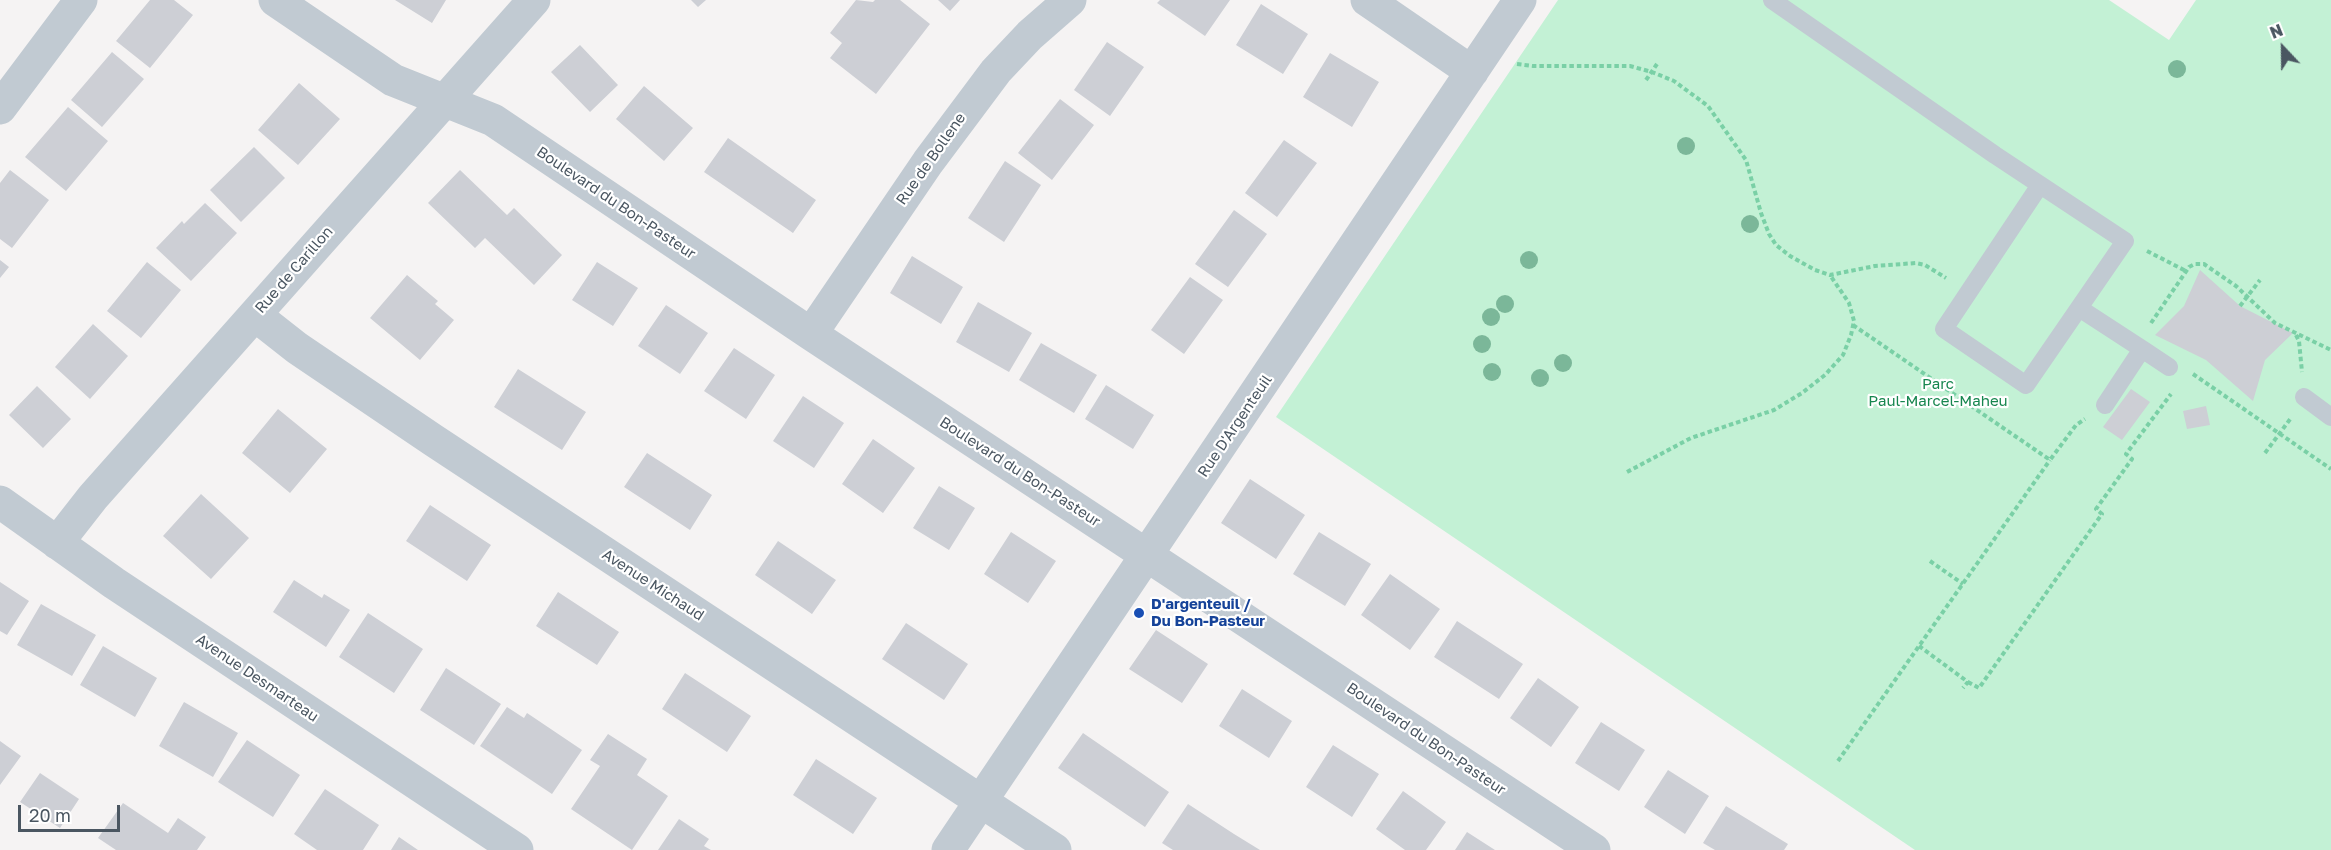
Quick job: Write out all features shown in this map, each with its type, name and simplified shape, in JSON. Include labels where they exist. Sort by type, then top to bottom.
[{"type":"street","points":[[0,108],[81,0]]},
{"type":"street","points":[[275,0],[393,80],[445,100]]},
{"type":"street","name":"Rue de Carillon","points":[[57,543],[93,497],[534,0]]},
{"type":"street","name":"Rue de Bollene","points":[[811,334],[928,162],[996,71],[1029,35],[1070,0]]},
{"type":"street","points":[[1367,0],[1472,72]]},
{"type":"street","name":"Rue D'Argenteuil","points":[[948,850],[1520,0]]},
{"type":"street","name":"Boulevard du Bon-Pasteur","points":[[445,100],[493,120],[811,334],[1594,850]]},
{"type":"street","name":"Avenue Michaud","points":[[255,315],[297,348],[433,440],[1055,850]]},
{"type":"street","name":"Avenue Desmarteau","points":[[0,502],[57,543],[517,850]]},
{"type":"lane","points":[[1772,0],[2040,185],[2125,240],[2026,385],[1944,329],[2040,185]]},
{"type":"lane","points":[[2079,308],[2169,368]]},
{"type":"lane","points":[[2104,405],[2142,349]]},
{"type":"lane","points":[[2304,398],[2331,417]]},
{"type":"path","points":[[1511,62],[1533,66],[1617,65],[1652,72],[1674,81],[1708,106],[1746,160],[1757,201],[1769,234],[1776,245],[1815,270],[1830,275],[1904,263],[1925,265]]},
{"type":"path","points":[[1646,80],[1657,64]]},
{"type":"path","points":[[1727,132],[1734,128]]},
{"type":"path","points":[[1757,201],[1763,200]]},
{"type":"path","points":[[2173,262],[2186,271]]},
{"type":"path","points":[[2152,320],[2186,271],[2195,264],[2204,264],[2236,286],[2275,323],[2331,350]]},
{"type":"path","points":[[1627,472],[1691,438],[1774,410],[1802,393],[1825,375],[1842,355],[1853,325],[1849,303],[1830,275]]},
{"type":"path","points":[[2240,306],[2259,280]]},
{"type":"path","points":[[1853,325],[2050,460]]},
{"type":"path","points":[[2294,333],[2299,341],[2304,398]]},
{"type":"path","points":[[2188,371],[2278,435],[2331,469]]},
{"type":"path","points":[[1919,646],[1979,688],[2102,514],[2096,509],[2132,459],[2126,454],[2174,389]]},
{"type":"path","points":[[2265,453],[2292,416]]},
{"type":"path","points":[[1838,761],[2076,425]]},
{"type":"path","points":[[1929,561],[1963,584]]},
{"type":"path","points":[[1963,687],[1968,682]]},
{"type":"green space","name":"Parc Paul-Marcel-Maheu","points":[[1558,0],[2109,0],[2169,40],[2196,0],[2331,0],[2331,850],[1915,850],[1276,417]]},
{"type":"building","points":[[150,0],[174,0],[193,15],[150,68],[116,41]]},
{"type":"building","points":[[395,0],[446,0],[432,23]]},
{"type":"building","points":[[691,0],[706,0],[698,7]]},
{"type":"building","points":[[856,0],[873,2],[875,0],[900,0],[930,24],[876,94],[830,58],[842,43],[830,33]]},
{"type":"building","points":[[938,0],[960,0],[950,11]]},
{"type":"building","points":[[1160,0],[1230,0],[1205,36],[1157,3]]},
{"type":"building","points":[[1261,4],[1308,34],[1283,74],[1236,45]]},
{"type":"building","points":[[1107,42],[1144,67],[1110,116],[1074,90]]},
{"type":"building","points":[[580,45],[618,85],[590,112],[551,72]]},
{"type":"building","points":[[112,52],[144,79],[102,127],[71,100]]},
{"type":"building","points":[[1330,53],[1379,82],[1352,127],[1303,97]]},
{"type":"building","points":[[299,83],[340,119],[298,165],[258,130]]},
{"type":"building","points":[[644,86],[693,128],[664,161],[616,119]]},
{"type":"building","points":[[1060,99],[1094,125],[1052,180],[1018,153]]},
{"type":"building","points":[[68,107],[108,141],[66,191],[25,157]]},
{"type":"building","points":[[728,138],[816,200],[793,233],[704,172]]},
{"type":"building","points":[[1284,140],[1317,163],[1277,217],[1245,193]]},
{"type":"building","points":[[254,147],[285,178],[241,222],[210,190]]},
{"type":"building","points":[[1005,161],[1041,185],[1004,242],[968,218]]},
{"type":"building","points":[[10,170],[49,200],[12,248],[0,239],[0,183]]},
{"type":"building","points":[[460,170],[507,215],[514,208],[562,255],[534,285],[485,238],[475,248],[428,203]]},
{"type":"building","points":[[205,203],[237,233],[191,281],[156,248],[182,221],[184,224]]},
{"type":"building","points":[[1234,210],[1267,234],[1228,287],[1195,264]]},
{"type":"building","points":[[912,256],[963,287],[941,324],[890,293]]},
{"type":"building","points":[[0,260],[9,267],[0,278]]},
{"type":"building","points":[[147,262],[181,290],[141,338],[107,311]]},
{"type":"building","points":[[597,262],[638,288],[613,326],[572,300]]},
{"type":"building","points":[[2200,270],[2240,306],[2293,333],[2265,360],[2253,401],[2206,360],[2155,335],[2184,306]]},
{"type":"building","points":[[407,275],[438,301],[435,304],[454,320],[420,360],[370,318]]},
{"type":"building","points":[[1190,277],[1223,300],[1184,354],[1151,330]]},
{"type":"building","points":[[978,302],[1032,333],[1009,372],[956,342]]},
{"type":"building","points":[[666,305],[708,333],[680,374],[638,346]]},
{"type":"building","points":[[93,324],[128,356],[90,399],[55,367]]},
{"type":"building","points":[[1041,343],[1097,375],[1074,413],[1019,380]]},
{"type":"building","points":[[734,348],[775,375],[746,419],[704,391]]},
{"type":"building","points":[[518,369],[586,412],[562,450],[494,407]]},
{"type":"building","points":[[1106,385],[1154,415],[1133,449],[1085,419]]},
{"type":"building","points":[[37,386],[71,419],[43,448],[9,415]]},
{"type":"building","points":[[2131,389],[2150,402],[2122,440],[2103,427]]},
{"type":"building","points":[[803,396],[844,423],[814,468],[773,441]]},
{"type":"building","points":[[2206,406],[2210,425],[2187,429],[2183,411]]},
{"type":"building","points":[[278,409],[327,449],[290,493],[242,453]]},
{"type":"building","points":[[873,439],[915,468],[883,513],[842,484]]},
{"type":"building","points":[[647,453],[712,495],[690,530],[624,487]]},
{"type":"building","points":[[1250,479],[1305,515],[1276,559],[1221,523]]},
{"type":"building","points":[[939,486],[975,508],[949,550],[913,528]]},
{"type":"building","points":[[201,494],[249,538],[211,579],[163,536]]},
{"type":"building","points":[[430,505],[491,545],[467,581],[406,541]]},
{"type":"building","points":[[1011,532],[1056,561],[1028,603],[984,574]]},
{"type":"building","points":[[1319,532],[1371,564],[1345,606],[1293,574]]},
{"type":"building","points":[[778,541],[836,580],[812,614],[755,575]]},
{"type":"building","points":[[1390,574],[1440,609],[1410,650],[1361,615]]},
{"type":"building","points":[[294,580],[322,598],[324,594],[350,610],[326,647],[273,612]]},
{"type":"building","points":[[0,582],[29,601],[7,635],[0,631]]},
{"type":"building","points":[[558,592],[619,632],[597,665],[536,626]]},
{"type":"building","points":[[41,604],[96,635],[72,676],[17,645]]},
{"type":"building","points":[[368,613],[423,649],[394,693],[339,657]]},
{"type":"building","points":[[1457,621],[1523,664],[1499,699],[1434,657]]},
{"type":"building","points":[[906,623],[968,664],[944,700],[882,659]]},
{"type":"building","points":[[1156,630],[1208,664],[1182,703],[1129,669]]},
{"type":"building","points":[[103,646],[157,678],[135,717],[80,685]]},
{"type":"building","points":[[446,668],[501,704],[474,745],[420,710]]},
{"type":"building","points":[[685,673],[751,716],[727,752],[662,709]]},
{"type":"building","points":[[1538,678],[1579,707],[1551,747],[1510,718]]},
{"type":"building","points":[[1242,689],[1292,721],[1269,758],[1219,726]]},
{"type":"building","points":[[184,702],[238,733],[213,777],[159,746]]},
{"type":"building","points":[[507,707],[524,718],[527,713],[582,750],[552,794],[480,746]]},
{"type":"building","points":[[1601,722],[1645,750],[1619,791],[1575,763]]},
{"type":"building","points":[[1083,733],[1169,792],[1145,827],[1058,768]]},
{"type":"building","points":[[608,734],[647,759],[637,775],[668,796],[632,850],[571,809],[600,766],[590,760]]},
{"type":"building","points":[[247,740],[300,775],[273,817],[218,782]]},
{"type":"building","points":[[0,741],[21,756],[0,785]]},
{"type":"building","points":[[1333,745],[1379,774],[1352,817],[1306,787]]},
{"type":"building","points":[[816,759],[877,798],[853,834],[793,795]]},
{"type":"building","points":[[1668,770],[1709,796],[1685,834],[1644,807]]},
{"type":"building","points":[[40,773],[79,799],[60,828],[20,802]]},
{"type":"building","points":[[325,789],[379,825],[363,850],[317,850],[294,834]]},
{"type":"building","points":[[1403,791],[1446,822],[1426,850],[1405,850],[1376,829]]},
{"type":"building","points":[[123,803],[168,833],[178,818],[206,837],[197,850],[116,850],[98,838]]},
{"type":"building","points":[[1188,804],[1260,850],[1173,850],[1162,843]]},
{"type":"building","points":[[1726,806],[1788,844],[1784,850],[1715,850],[1703,843]]},
{"type":"building","points":[[679,819],[709,839],[704,846],[711,850],[658,850]]},
{"type":"building","points":[[1467,832],[1495,850],[1455,850]]},
{"type":"building","points":[[399,837],[418,850],[391,850]]},
{"type":"place","name":"D'argenteuil / Du Bon-Pasteur","points":[[1139,613]]}]
